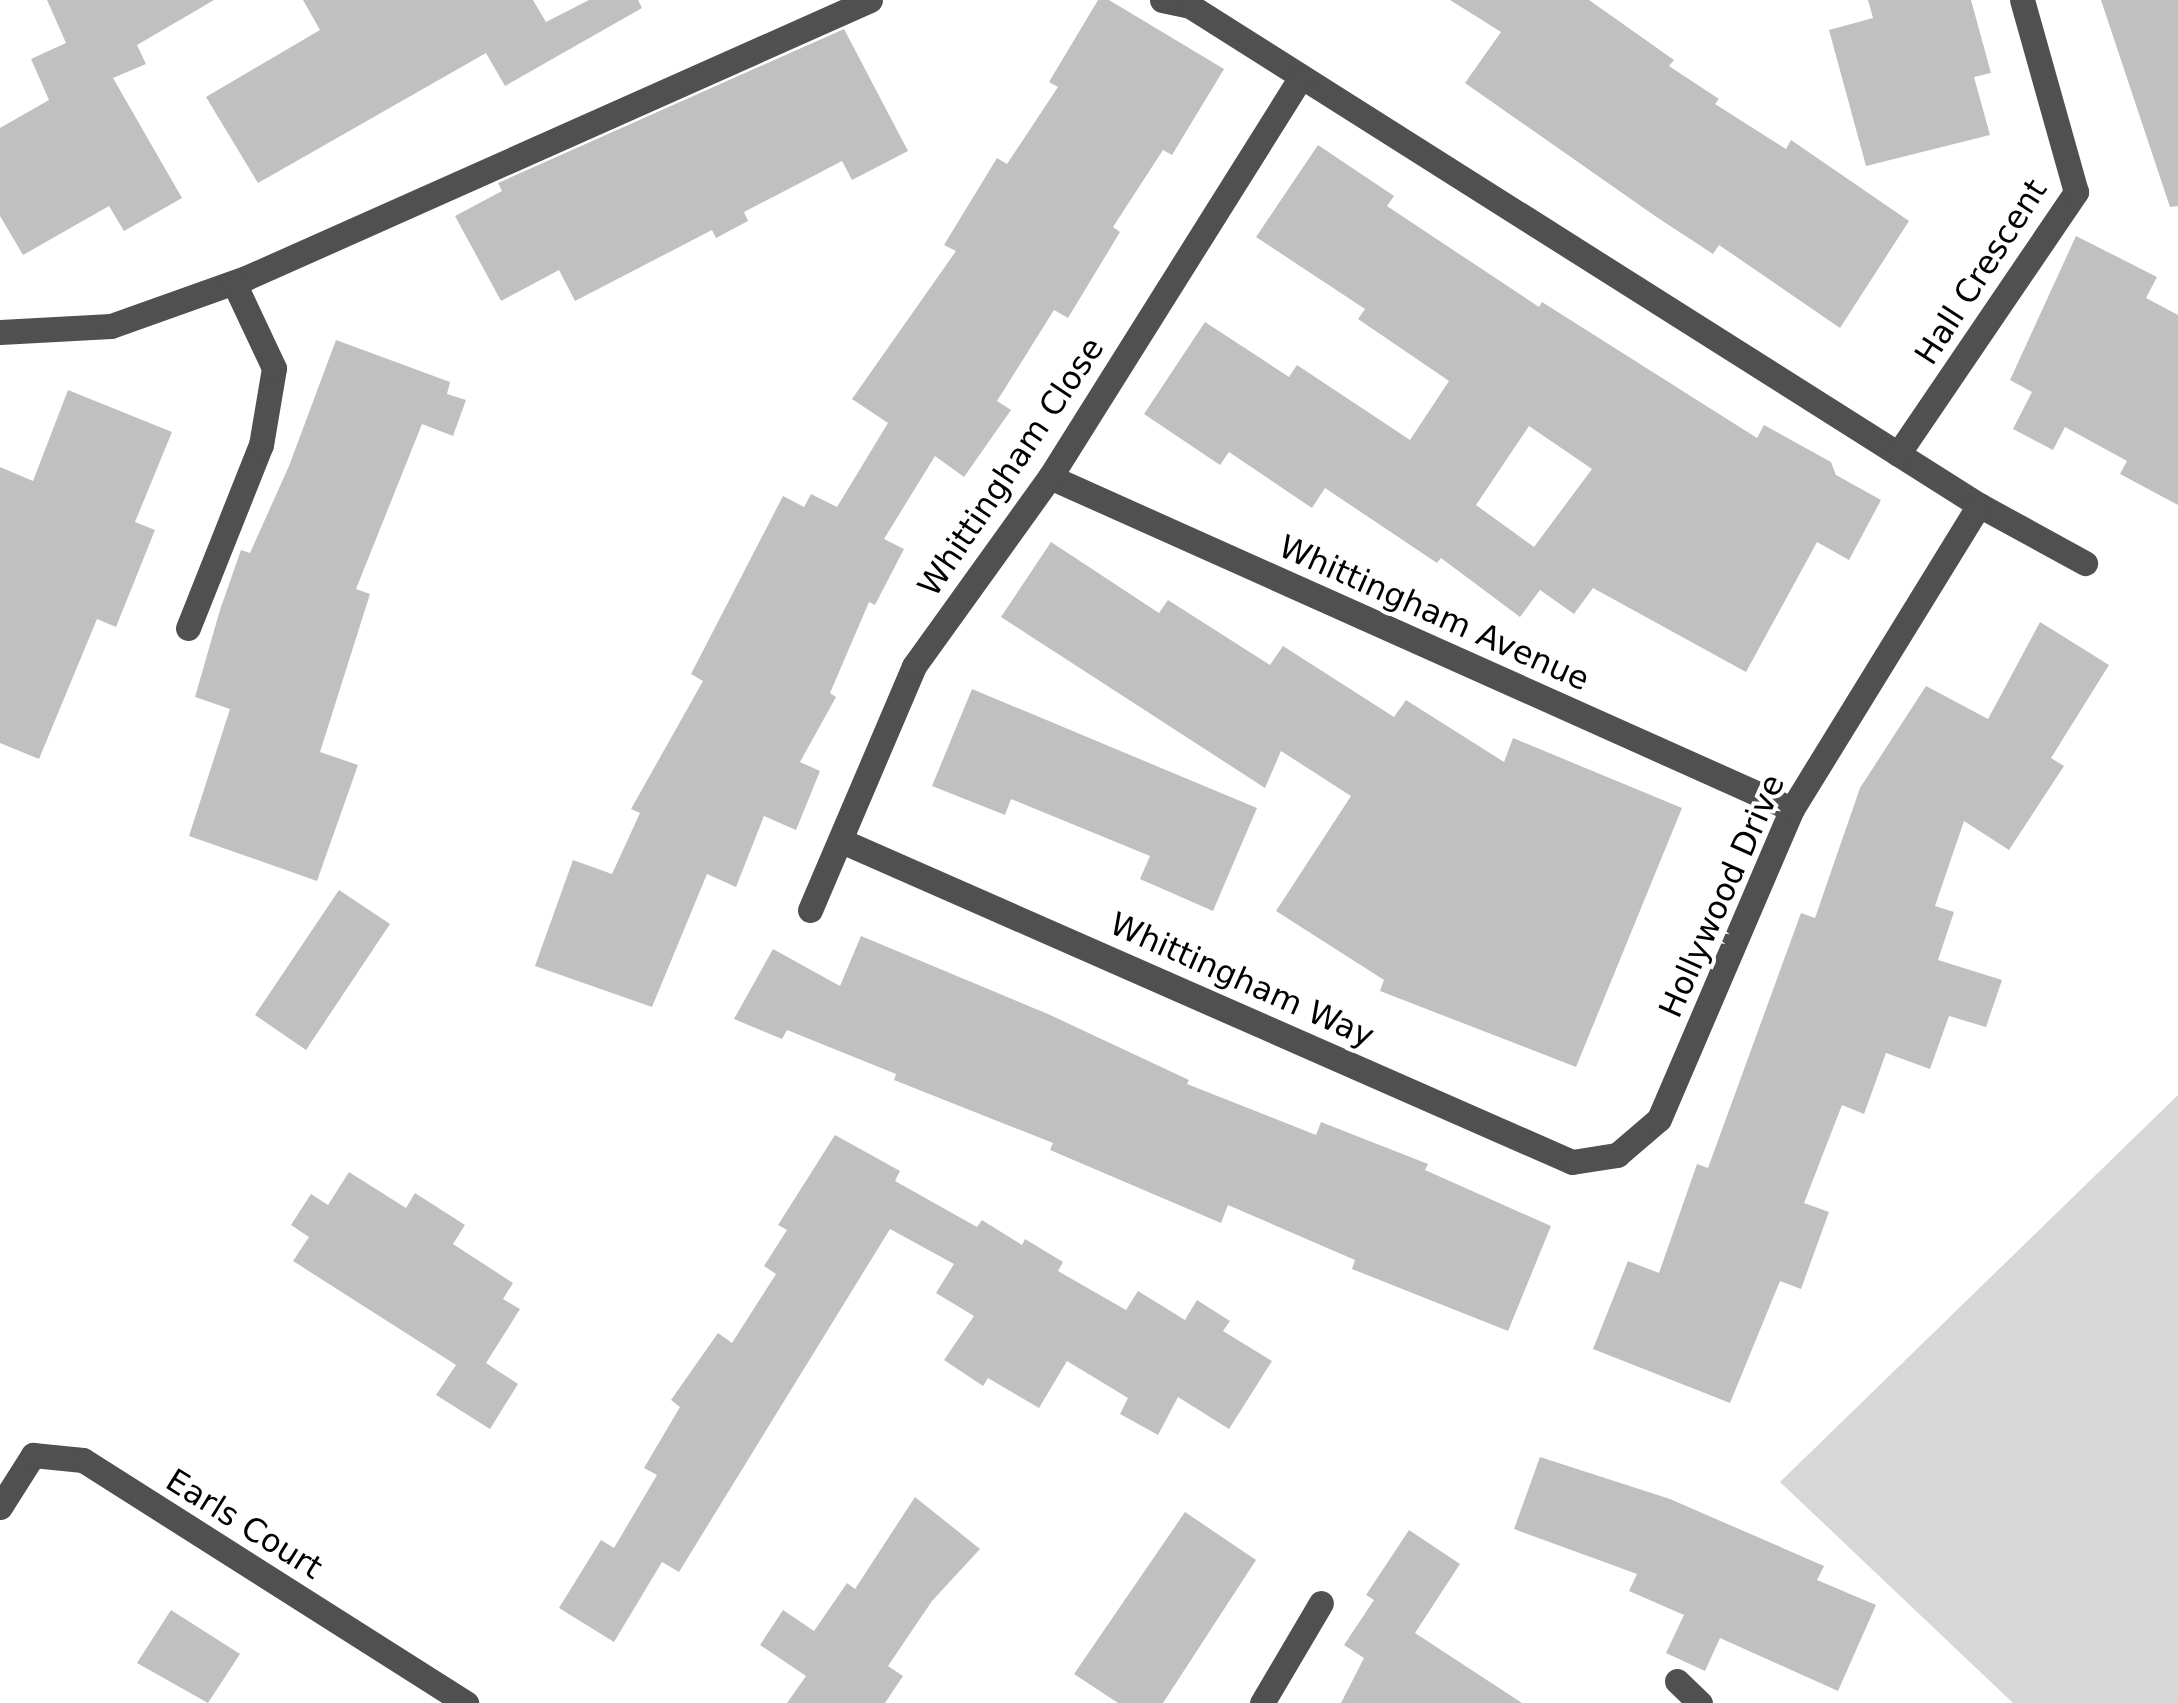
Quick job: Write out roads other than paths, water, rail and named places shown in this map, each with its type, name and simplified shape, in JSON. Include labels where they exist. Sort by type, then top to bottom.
[{"type":"street","points":[[0,332],[112,326],[234,283],[870,0]]},
{"type":"street","points":[[1162,0],[1190,6],[1979,505],[2084,562]]},
{"type":"street","name":"Hall Crescent","points":[[1898,454],[2076,192],[2022,0]]},
{"type":"street","name":"Whittingham Close","points":[[810,910],[844,842],[914,666],[1050,477],[1301,78]]},
{"type":"street","points":[[188,628],[261,445],[274,368],[234,283]]},
{"type":"street","name":"Whittingham Avenue","points":[[1050,477],[1792,809]]},
{"type":"street","name":"Hollywood Drive","points":[[1617,1155],[1660,1119],[1792,809],[1979,505]]},
{"type":"street","name":"Whittingham Way","points":[[844,842],[1572,1162],[1617,1155]]},
{"type":"street","name":"Earls Court","points":[[0,1507],[33,1455],[84,1460],[466,1703]]},
{"type":"street","points":[[1262,1703],[1321,1603]]},
{"type":"street","points":[[1677,1681],[1700,1703]]}]
